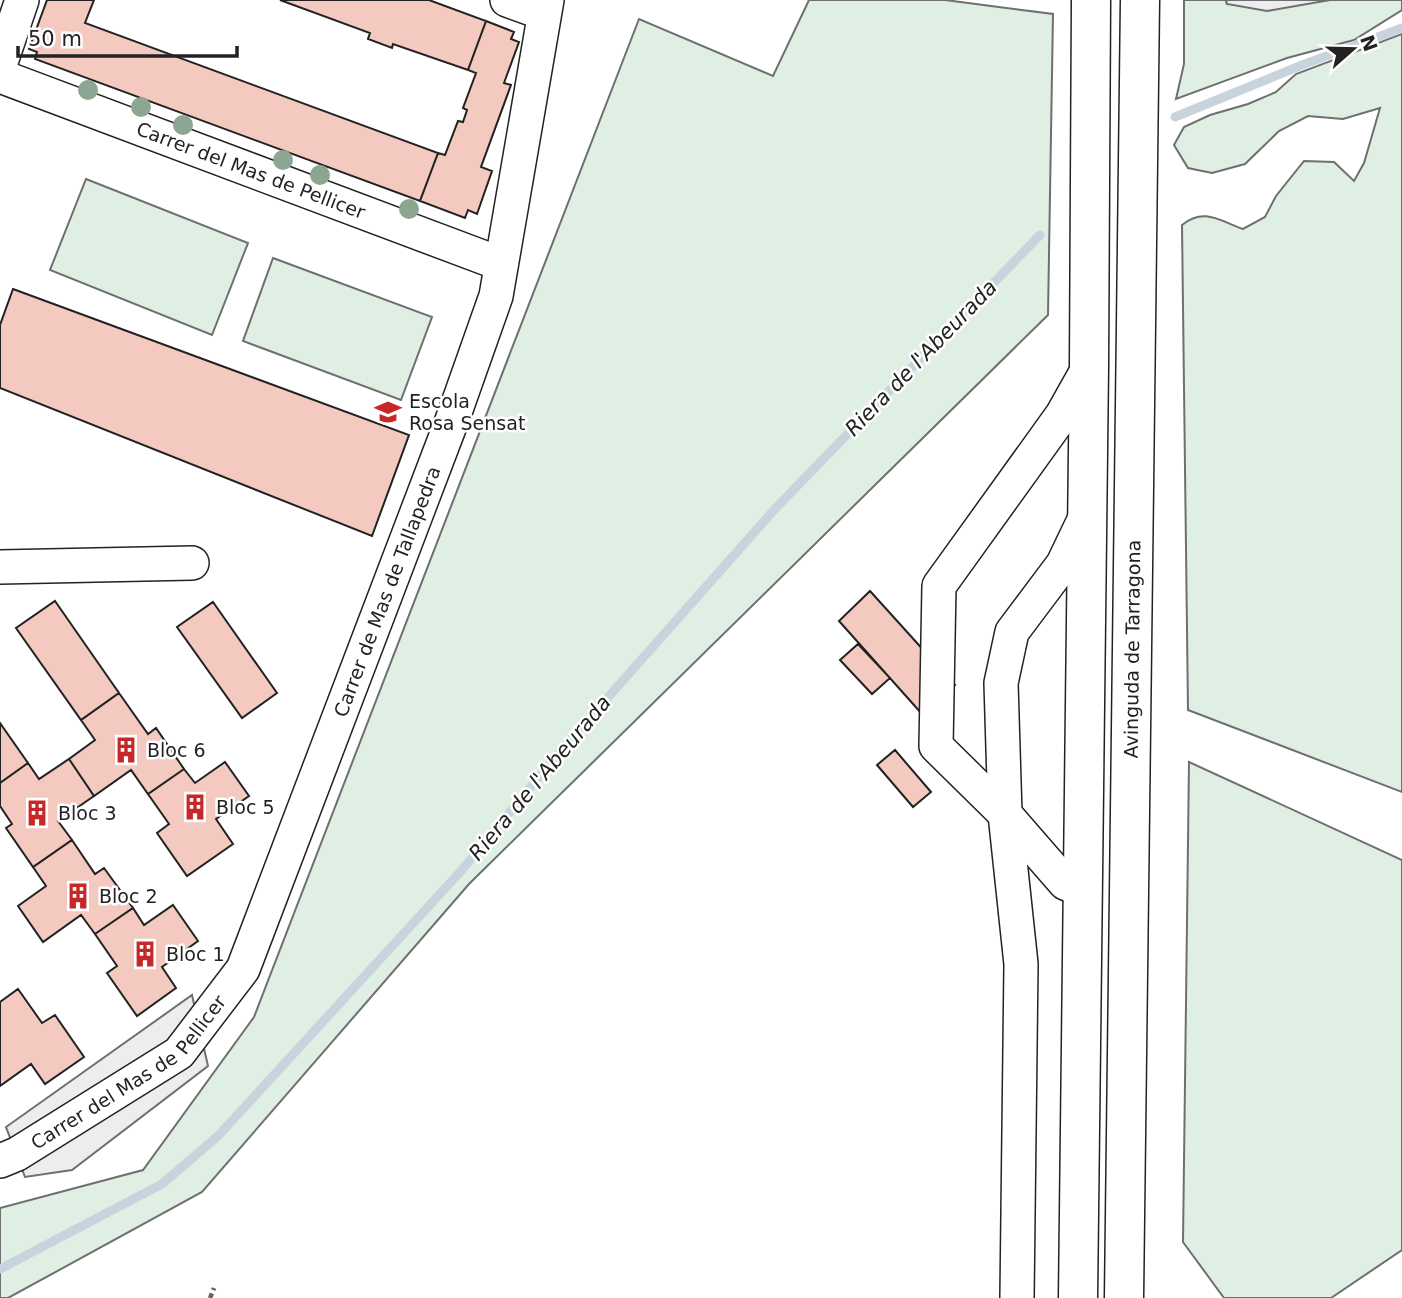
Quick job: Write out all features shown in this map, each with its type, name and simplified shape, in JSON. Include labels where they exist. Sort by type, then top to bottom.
[{"type":"main road","points":[[1077,1298],[1089,366],[1090,0]]},
{"type":"main road","name":"Avinguda de Tarragona","points":[[1124,1298],[1140,0]]},
{"type":"street","points":[[0,65],[22,0]]},
{"type":"street","points":[[507,0],[545,6]]},
{"type":"street","name":"Carrer de Mas de Tallapedra","points":[[243,969],[454,415],[496,296],[545,6]]},
{"type":"street","name":"Carrer del Mas de Pellicer","points":[[0,76],[501,264]]},
{"type":"street","points":[[1082,891],[1065,883],[1005,814],[936,747],[939,586],[1062,415],[1089,366]]},
{"type":"street","points":[[1017,1298],[1021,964],[1005,814],[1001,683],[1012,632],[1063,564],[1087,514]]},
{"type":"street","points":[[0,567],[192,563]]},
{"type":"street","name":"Carrer del Mas de Pellicer","points":[[0,1161],[17,1154],[178,1053],[243,969]]},
{"type":"path","points":[[211,1298],[214,1288]]},
{"type":"green space","points":[[809,0],[945,0],[1053,14],[1048,315],[469,884],[202,1192],[8,1298],[0,1298],[0,1208],[143,1170],[254,1017],[639,19],[773,76]]},
{"type":"green space","points":[[1184,0],[1226,0],[1227,4],[1402,0],[1402,10],[1354,40],[1287,58],[1176,99],[1184,64]]},
{"type":"green space","points":[[1402,34],[1402,792],[1188,710],[1182,225],[1205,216],[1243,229],[1265,217],[1276,196],[1304,161],[1334,162],[1354,181],[1364,163],[1380,108],[1343,119],[1308,116],[1279,131],[1245,164],[1212,173],[1188,168],[1174,145],[1184,127],[1276,92],[1296,74]]},
{"type":"green space","points":[[86,179],[248,243],[212,335],[50,270]]},
{"type":"green space","points":[[273,258],[432,317],[401,400],[243,341]]},
{"type":"green space","points":[[1189,762],[1402,860],[1402,1250],[1331,1298],[1224,1298],[1183,1242]]},
{"type":"shaded area","points":[[1226,0],[1330,0],[1267,11],[1227,4]]},
{"type":"shaded area","points":[[192,995],[208,1066],[72,1170],[25,1177],[6,1127]]},
{"type":"building","points":[[47,0],[94,0],[85,23],[438,153],[420,201],[35,59],[37,52],[29,49]]},
{"type":"building","points":[[280,0],[429,0],[486,21],[468,70],[393,44],[392,48],[368,39],[370,33]]},
{"type":"building","points":[[486,21],[514,32],[511,39],[519,42],[504,83],[511,85],[481,167],[492,171],[477,214],[468,210],[465,218],[420,201],[438,153],[445,155],[458,121],[463,122],[467,110],[463,108],[476,73],[468,70]]},
{"type":"building","points":[[13,289],[409,435],[372,536],[0,388],[0,325]]},
{"type":"building","points":[[870,591],[955,685],[922,714],[839,621]]},
{"type":"building","points":[[55,601],[119,693],[81,720],[16,628]]},
{"type":"building","points":[[213,602],[277,693],[242,718],[177,627]]},
{"type":"building","points":[[858,644],[890,678],[872,694],[840,660]]},
{"type":"building","name":"Bloc 6","points":[[119,693],[148,734],[156,728],[184,769],[148,794],[131,770],[94,796],[69,759],[95,740],[81,720]]},
{"type":"building","points":[[0,723],[28,763],[0,783]]},
{"type":"building","points":[[895,750],[931,792],[913,807],[877,765]]},
{"type":"building","name":"Bloc 3","points":[[69,759],[94,796],[58,821],[72,840],[33,867],[6,828],[12,824],[0,806],[0,783],[28,763],[39,779]]},
{"type":"building","name":"Bloc 5","points":[[225,762],[249,796],[216,819],[233,844],[187,876],[157,833],[169,824],[148,794],[184,769],[195,783]]},
{"type":"building","name":"Bloc 2","points":[[72,840],[95,874],[104,868],[133,908],[95,934],[81,915],[43,942],[18,906],[46,886],[33,867]]},
{"type":"building","name":"Bloc 1","points":[[173,905],[198,941],[162,967],[176,988],[137,1016],[107,973],[117,966],[95,934],[133,908],[144,925]]},
{"type":"building","points":[[18,989],[42,1023],[55,1015],[84,1057],[45,1084],[31,1064],[0,1086],[0,1002]]},
{"type":"waterway","name":"Riera de l'Abeurada","points":[[1175,117],[1402,28]]},
{"type":"waterway","name":"Riera de l'Abeurada","points":[[0,1269],[162,1184],[218,1136],[461,871],[563,748],[775,509],[1040,235]]},
{"type":"place","name":"Escola Rosa Sensat","points":[[388,412]]},
{"type":"place","name":"Bloc 6","points":[[126,750]]},
{"type":"place","name":"Bloc 5","points":[[195,807]]},
{"type":"place","name":"Bloc 3","points":[[37,813]]},
{"type":"place","name":"Bloc 2","points":[[78,896]]},
{"type":"place","name":"Bloc 1","points":[[145,954]]}]
